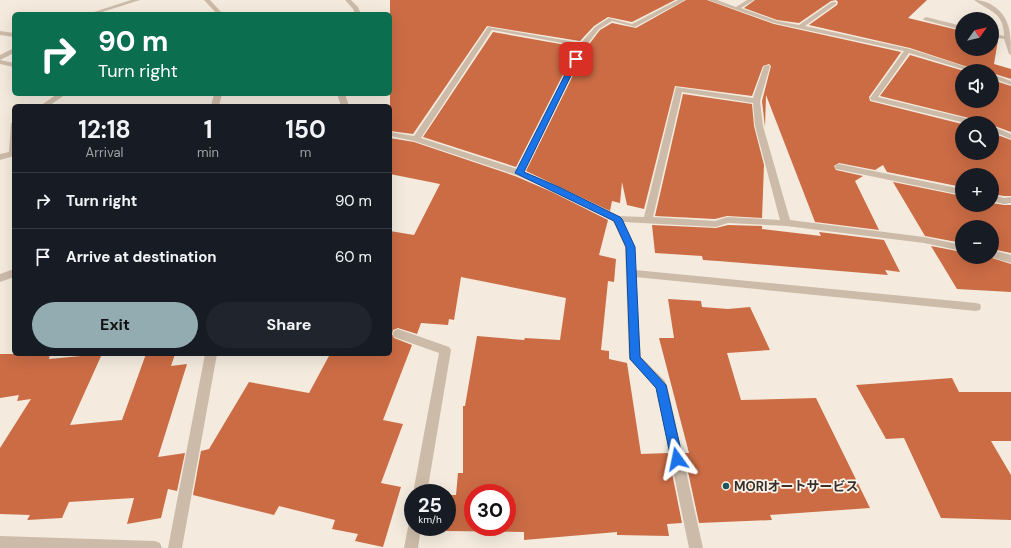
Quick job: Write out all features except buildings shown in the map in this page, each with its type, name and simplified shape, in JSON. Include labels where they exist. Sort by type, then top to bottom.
[{"type":"street","points":[[96,10],[137,0]]},
{"type":"street","points":[[207,0],[218,12]]},
{"type":"street","points":[[348,0],[356,8],[357,12]]},
{"type":"street","points":[[519,173],[583,45],[597,28],[611,19],[633,26],[682,0]]},
{"type":"street","points":[[711,0],[776,22],[908,50],[955,65]]},
{"type":"street","points":[[736,9],[751,0]]},
{"type":"street","points":[[977,0],[994,10],[1002,17],[1006,24],[1007,45],[1011,53]]},
{"type":"street","points":[[800,27],[834,3]]},
{"type":"street","points":[[926,19],[955,26]]},
{"type":"street","points":[[416,139],[490,28],[583,45]]},
{"type":"street","points":[[0,33],[12,35]]},
{"type":"street","points":[[999,36],[1007,38]]},
{"type":"street","points":[[908,50],[874,98],[955,118]]},
{"type":"street","points":[[0,58],[12,51]]},
{"type":"street","points":[[0,62],[12,65]]},
{"type":"street","points":[[767,66],[756,101],[759,126],[786,223]]},
{"type":"street","points":[[999,78],[1011,82]]},
{"type":"street","points":[[648,220],[679,89],[756,101]]},
{"type":"street","points":[[47,104],[59,96]]},
{"type":"street","points":[[999,131],[1011,137]]},
{"type":"street","points":[[392,134],[416,139],[519,173],[556,189],[617,219],[716,224],[727,220],[786,223],[924,240],[955,247]]},
{"type":"street","points":[[0,157],[12,154]]},
{"type":"street","points":[[839,167],[955,191]]},
{"type":"street","points":[[999,200],[1011,200]]},
{"type":"street","points":[[617,219],[630,247],[635,359],[661,385],[696,548]]},
{"type":"street","points":[[999,256],[1011,259]]},
{"type":"street","points":[[630,273],[976,307]]},
{"type":"street","points":[[0,278],[12,274]]},
{"type":"street","points":[[398,334],[445,350],[422,484]]},
{"type":"street","points":[[174,548],[211,356]]},
{"type":"street","points":[[411,548],[413,536]]},
{"type":"street","points":[[0,543],[155,548]]},
{"type":"place","name":"MORIオートサービス","points":[[726,486]]},
{"type":"route","points":[[576,59],[519,173],[556,189],[617,219],[630,247],[635,359],[661,385],[677,459]]}]
